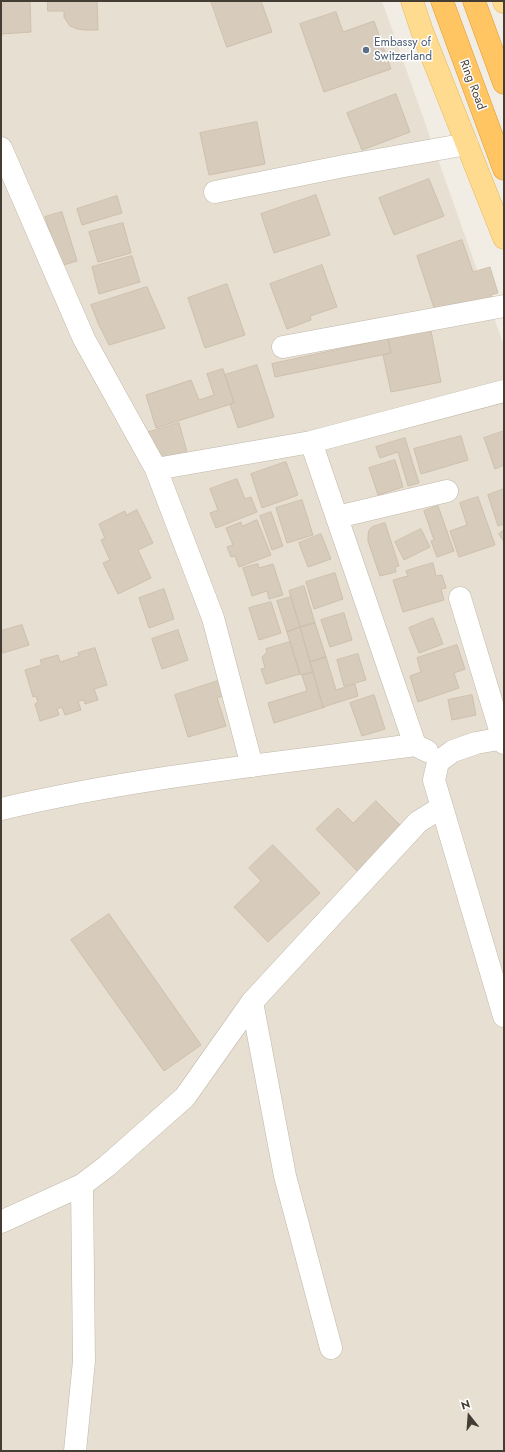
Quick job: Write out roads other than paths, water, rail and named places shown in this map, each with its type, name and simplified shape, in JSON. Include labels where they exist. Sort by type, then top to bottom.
[{"type":"highway","name":"Ring Road","points":[[442,1],[504,169]]},
{"type":"highway","points":[[474,1],[504,83]]},
{"type":"main road","points":[[412,1],[422,31],[504,238]]},
{"type":"street","points":[[215,192],[344,166],[467,144]]},
{"type":"street","points":[[3,157],[84,339],[156,469],[213,618],[252,766]]},
{"type":"street","points":[[283,347],[504,306]]},
{"type":"street","points":[[156,469],[312,442],[504,391]]},
{"type":"street","points":[[312,442],[415,745]]},
{"type":"street","points":[[337,517],[447,491]]},
{"type":"street","points":[[460,598],[504,740],[476,743],[453,751],[438,762],[434,780],[504,1016]]},
{"type":"street","points":[[1,809],[126,784],[415,745],[426,750],[438,762]]},
{"type":"street","points":[[1,1222],[82,1185],[107,1166],[185,1097],[252,1002],[418,822],[442,807]]},
{"type":"street","points":[[252,1002],[285,1176],[330,1348]]},
{"type":"street","points":[[75,1451],[84,1361],[82,1185]]},
{"type":"place","name":"Embassy of Switzerland","points":[[366,50]]}]
